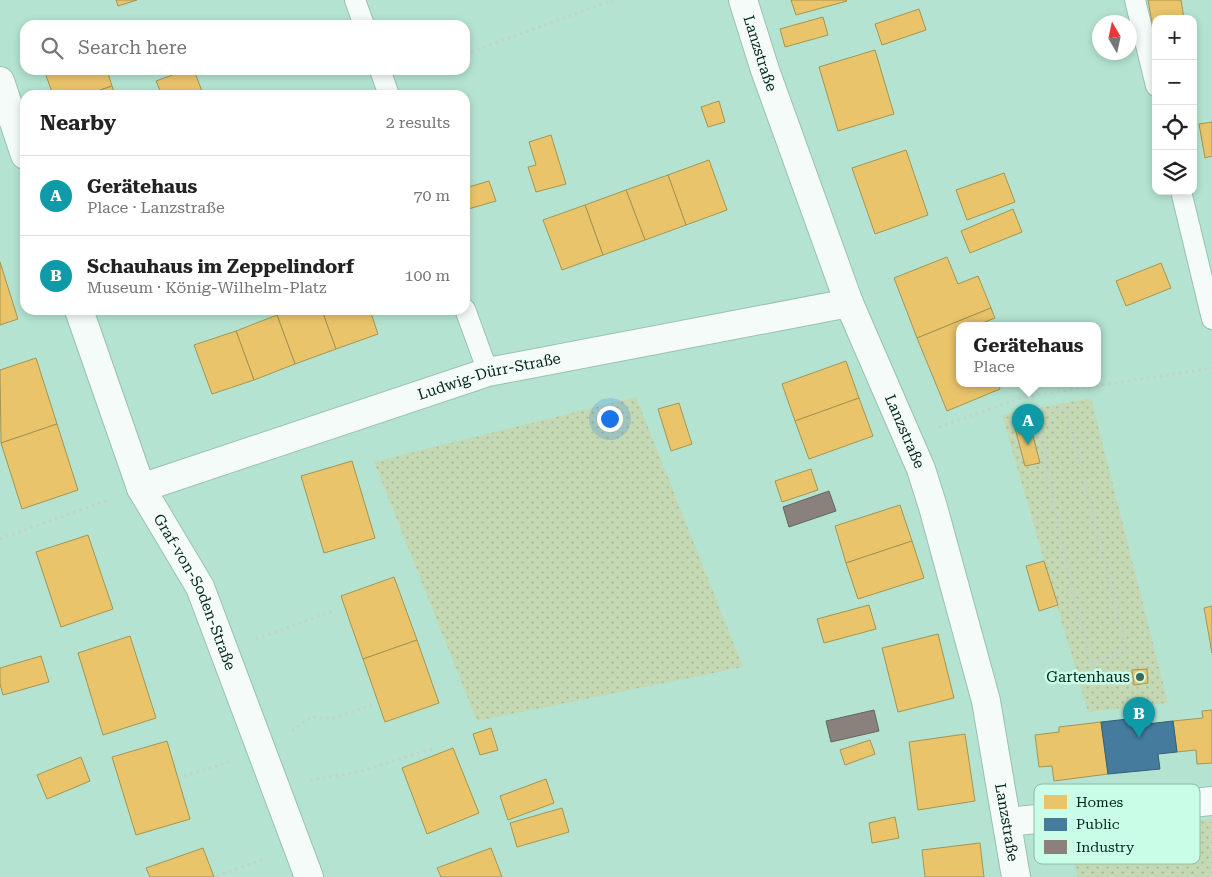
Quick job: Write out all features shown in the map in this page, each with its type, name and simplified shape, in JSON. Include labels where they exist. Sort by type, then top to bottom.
[{"type":"street","name":"Lanzstraße","points":[[744,0],[765,70],[849,303],[908,438],[933,507],[986,701],[1016,877]]},
{"type":"street","points":[[0,81],[20,140]]},
{"type":"street","name":"Ludwig-Dürr-Straße","points":[[141,488],[488,372],[849,303]]},
{"type":"street","name":"Graf-von-Soden-Straße","points":[[81,315],[141,488],[197,581],[309,877]]},
{"type":"street","points":[[1007,822],[1034,819]]},
{"type":"lane","points":[[355,0],[362,20]]},
{"type":"lane","points":[[1135,0],[1152,70]]},
{"type":"lane","points":[[382,75],[387,90]]},
{"type":"lane","points":[[1182,195],[1212,319]]},
{"type":"lane","points":[[467,315],[488,372]]},
{"type":"path","points":[[470,52],[613,0]]},
{"type":"path","points":[[1101,385],[1212,368]]},
{"type":"path","points":[[908,438],[1024,397],[1089,387]]},
{"type":"path","points":[[1092,664],[1113,657],[1126,647],[1066,407],[1040,414],[1047,477],[1092,664],[1100,696]]},
{"type":"path","points":[[0,539],[141,488]]},
{"type":"path","points":[[224,651],[336,610]]},
{"type":"path","points":[[184,776],[260,747],[293,730],[312,717],[330,719],[372,705]]},
{"type":"path","points":[[275,786],[358,772],[435,748]]},
{"type":"path","points":[[217,876],[297,846]]},
{"type":"green space","points":[[636,397],[743,667],[477,721],[374,462]]},
{"type":"green space","points":[[1091,398],[1168,703],[1088,712],[1002,415]]},
{"type":"green space","points":[[1212,819],[1212,877],[1077,877],[1075,864],[1200,864],[1200,820]]},
{"type":"building: Homes","points":[[116,0],[137,0],[118,6]]},
{"type":"building: Homes","points":[[791,0],[846,0],[847,1],[796,15]]},
{"type":"building: Homes","points":[[1148,0],[1181,0],[1183,15],[1152,15],[1152,23]]},
{"type":"building: Homes","points":[[919,9],[926,30],[882,45],[875,24]]},
{"type":"building: Homes","points":[[823,17],[828,35],[785,47],[780,29]]},
{"type":"building: Homes","points":[[875,50],[894,114],[838,131],[819,67]]},
{"type":"building: Homes","points":[[46,75],[109,75],[112,86],[100,90],[51,90]]},
{"type":"building: Homes","points":[[172,75],[196,75],[202,90],[160,90],[156,81]]},
{"type":"building: Homes","points":[[112,86],[113,90],[100,90]]},
{"type":"building: Homes","points":[[719,101],[725,122],[708,127],[701,107]]},
{"type":"building: Homes","points":[[1212,122],[1212,156],[1205,158],[1199,124]]},
{"type":"building: Homes","points":[[551,135],[566,184],[536,192],[528,167],[536,165],[529,142]]},
{"type":"building: Homes","points":[[906,150],[928,215],[875,234],[852,168]]},
{"type":"building: Homes","points":[[709,160],[727,210],[686,225],[668,175]]},
{"type":"building: Homes","points":[[1004,173],[1015,202],[967,220],[956,190]]},
{"type":"building: Homes","points":[[668,175],[686,225],[645,240],[626,190]]},
{"type":"building: Homes","points":[[489,181],[496,201],[470,209],[470,187]]},
{"type":"building: Homes","points":[[626,190],[645,240],[603,255],[585,205]]},
{"type":"building: Homes","points":[[585,205],[603,255],[562,270],[543,220]]},
{"type":"building: Homes","points":[[1013,209],[1022,232],[970,253],[961,231]]},
{"type":"building: Homes","points":[[947,257],[958,284],[978,276],[991,308],[917,338],[894,278]]},
{"type":"building: Homes","points":[[0,262],[18,319],[0,325]]},
{"type":"building: Homes","points":[[1161,263],[1171,288],[1126,306],[1116,281]]},
{"type":"building: Homes","points":[[991,308],[995,318],[985,322],[956,322]]},
{"type":"building: Homes","points":[[277,315],[324,315],[336,349],[295,364]]},
{"type":"building: Homes","points":[[277,315],[295,364],[254,380],[236,331]]},
{"type":"building: Homes","points":[[324,315],[372,315],[378,334],[336,349]]},
{"type":"building: Homes","points":[[956,322],[956,387],[999,387],[1000,389],[947,411],[917,338]]},
{"type":"building: Homes","points":[[236,331],[254,380],[212,394],[194,345]]},
{"type":"building: Homes","points":[[36,358],[57,424],[1,443],[0,370]]},
{"type":"building: Homes","points":[[846,361],[859,398],[795,421],[782,384]]},
{"type":"building: Homes","points":[[859,398],[873,436],[809,459],[795,421]]},
{"type":"building: Homes","points":[[679,403],[692,444],[671,451],[658,409]]},
{"type":"building: Homes","points":[[57,424],[78,490],[22,509],[1,443]]},
{"type":"building: Homes","points":[[1030,424],[1040,463],[1025,466],[1015,428]]},
{"type":"building: Homes","points":[[352,461],[375,538],[324,553],[301,476]]},
{"type":"building: Homes","points":[[811,469],[818,490],[782,502],[775,481]]},
{"type":"building: Homes","points":[[900,505],[912,541],[846,563],[835,526]]},
{"type":"building: Homes","points":[[88,535],[113,609],[61,627],[36,552]]},
{"type":"building: Homes","points":[[912,541],[924,578],[858,599],[846,563]]},
{"type":"building: Homes","points":[[1044,561],[1058,605],[1039,611],[1026,566]]},
{"type":"building: Homes","points":[[394,577],[417,640],[363,659],[341,596]]},
{"type":"building: Homes","points":[[869,605],[876,629],[824,643],[817,619]]},
{"type":"building: Homes","points":[[1212,606],[1212,653],[1204,608]]},
{"type":"building: Homes","points":[[938,634],[954,698],[898,712],[882,648]]},
{"type":"building: Homes","points":[[130,636],[156,718],[103,735],[78,653]]},
{"type":"building: Homes","points":[[417,640],[439,703],[385,722],[363,659]]},
{"type":"building: Homes","points":[[41,656],[49,682],[3,695],[0,684],[0,668]]},
{"type":"building: Homes","name":"Gartenhaus","points":[[1147,669],[1148,683],[1134,685],[1132,670]]},
{"type":"building: Homes","points":[[1212,710],[1212,763],[1197,764],[1196,750],[1177,752],[1173,721],[1203,718],[1202,711]]},
{"type":"building: Homes","points":[[1101,722],[1108,774],[1054,781],[1052,766],[1039,767],[1035,735],[1059,732],[1059,727]]},
{"type":"building: Homes","points":[[491,728],[498,750],[480,755],[473,734]]},
{"type":"building: Homes","points":[[965,734],[975,801],[918,810],[909,742]]},
{"type":"building: Homes","points":[[870,740],[875,754],[845,765],[840,750]]},
{"type":"building: Homes","points":[[167,741],[190,819],[136,835],[112,757]]},
{"type":"building: Homes","points":[[453,748],[479,813],[427,834],[402,768]]},
{"type":"building: Homes","points":[[81,757],[90,781],[47,799],[37,775]]},
{"type":"building: Homes","points":[[546,779],[554,803],[508,820],[500,796]]},
{"type":"building: Homes","points":[[562,808],[569,832],[517,847],[510,823]]},
{"type":"building: Homes","points":[[895,817],[899,838],[872,843],[869,823]]},
{"type":"building: Homes","points":[[980,843],[984,877],[925,877],[922,850]]},
{"type":"building: Homes","points":[[203,848],[214,877],[150,877],[146,868]]},
{"type":"building: Homes","points":[[491,848],[502,877],[441,877],[437,868]]},
{"type":"building: Public","points":[[1146,717],[1147,724],[1173,721],[1177,752],[1158,754],[1160,769],[1108,774],[1101,722]]},
{"type":"building: Industry","points":[[829,491],[836,511],[789,527],[783,507]]},
{"type":"building: Industry","points":[[874,710],[879,731],[831,742],[826,721]]},
{"type":"place","name":"Gerätehaus","points":[[1028,445]]},
{"type":"place","name":"Gartenhaus","points":[[1140,677]]},
{"type":"place","name":"Schauhaus im Zeppelindorf","points":[[1139,738]]}]
